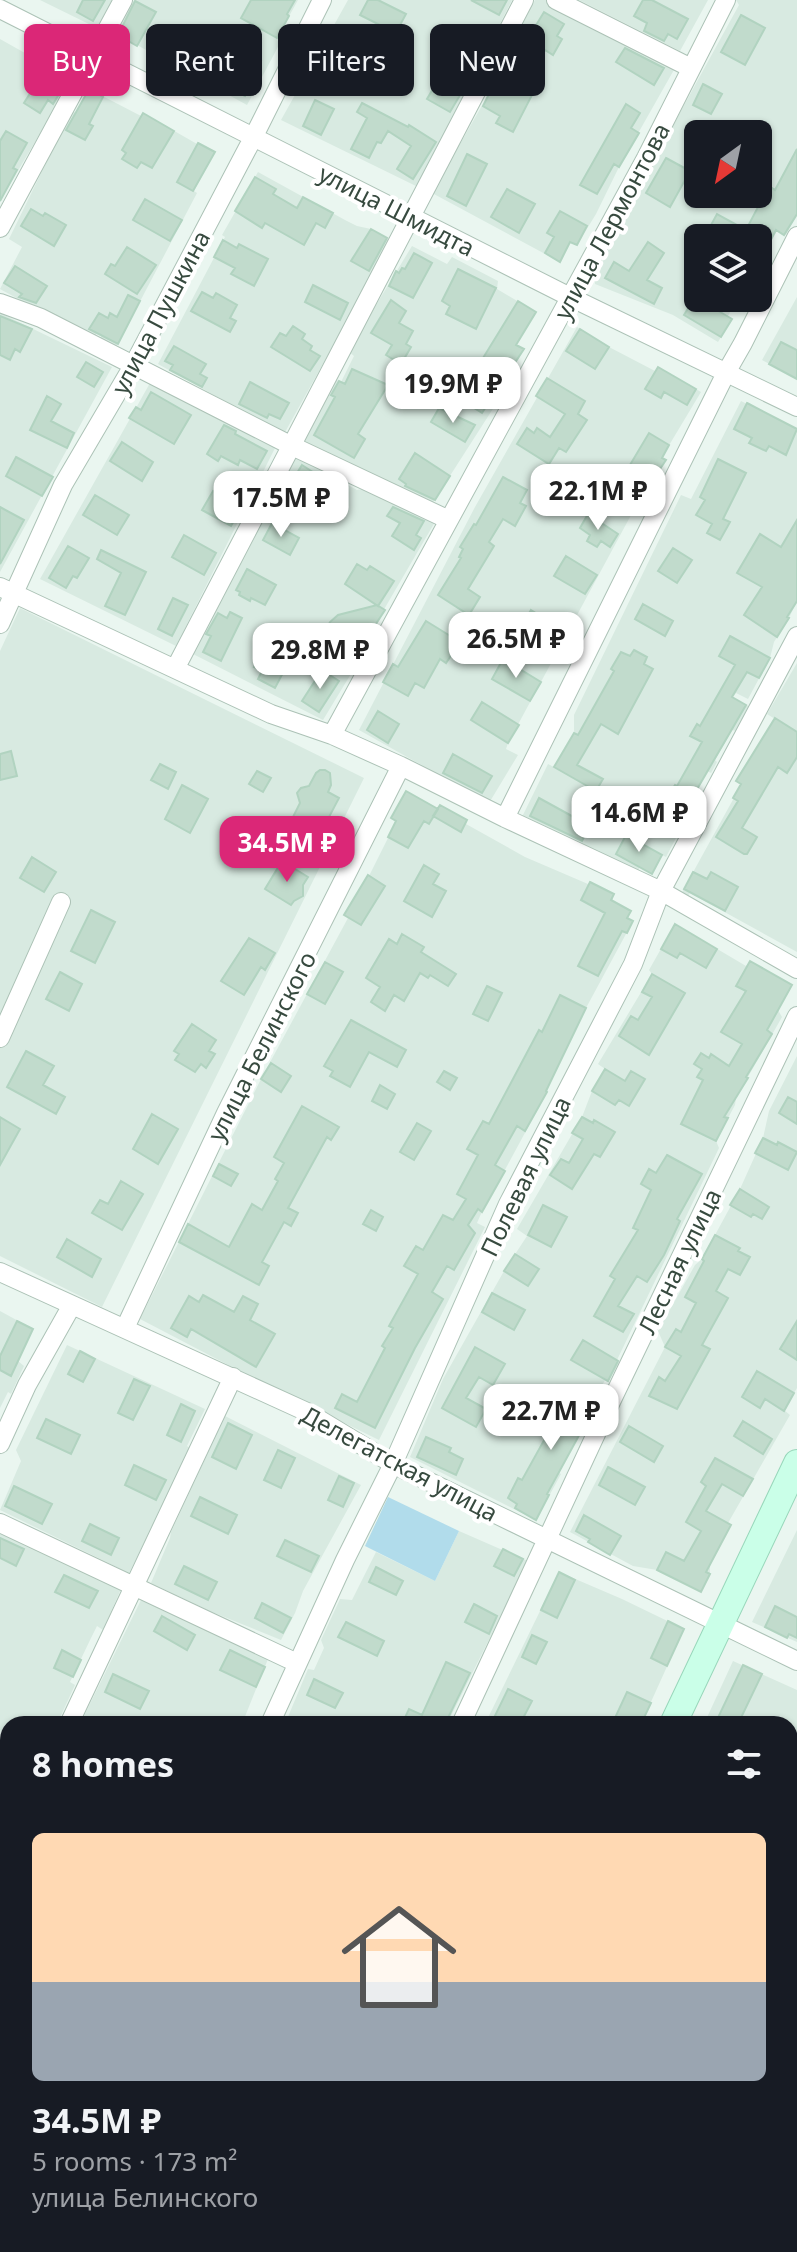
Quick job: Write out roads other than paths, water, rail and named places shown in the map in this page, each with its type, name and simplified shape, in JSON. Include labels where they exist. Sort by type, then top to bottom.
[{"type":"street","points":[[110,24],[123,0]]},
{"type":"street","name":"улица Пушкина","points":[[0,624],[8,590],[63,485],[134,364],[322,0]]},
{"type":"street","points":[[175,669],[524,0]]},
{"type":"street","points":[[556,0],[691,68]]},
{"type":"street","name":"улица Лермонтова","points":[[332,735],[646,158],[726,0]]},
{"type":"street","name":"улица Шмидта","points":[[0,9],[29,24]]},
{"type":"street","name":"улица Шмидта","points":[[130,76],[570,297],[797,407]]},
{"type":"street","points":[[0,228],[72,96]]},
{"type":"street","points":[[505,818],[797,236]]},
{"type":"street","points":[[0,303],[41,318],[290,445],[449,520]]},
{"type":"street","points":[[8,590],[271,714],[332,735],[401,766],[661,891],[797,969]]},
{"type":"street","name":"Полевая улица","points":[[274,1716],[393,1464],[508,1204],[633,964],[661,891],[797,636]]},
{"type":"street","name":"улица Белинского","points":[[125,1328],[226,1113],[401,766]]},
{"type":"street","points":[[0,1038],[61,902]]},
{"type":"street","name":"Лесная улица","points":[[465,1716],[797,1016]]},
{"type":"street","name":"Делегатская улица","points":[[0,1272],[307,1412],[393,1464],[797,1661]]},
{"type":"street","points":[[0,1444],[27,1385],[72,1305]]},
{"type":"street","points":[[73,1716],[233,1377]]},
{"type":"street","points":[[677,1716],[797,1463]]},
{"type":"street","points":[[0,1523],[297,1663]]}]
